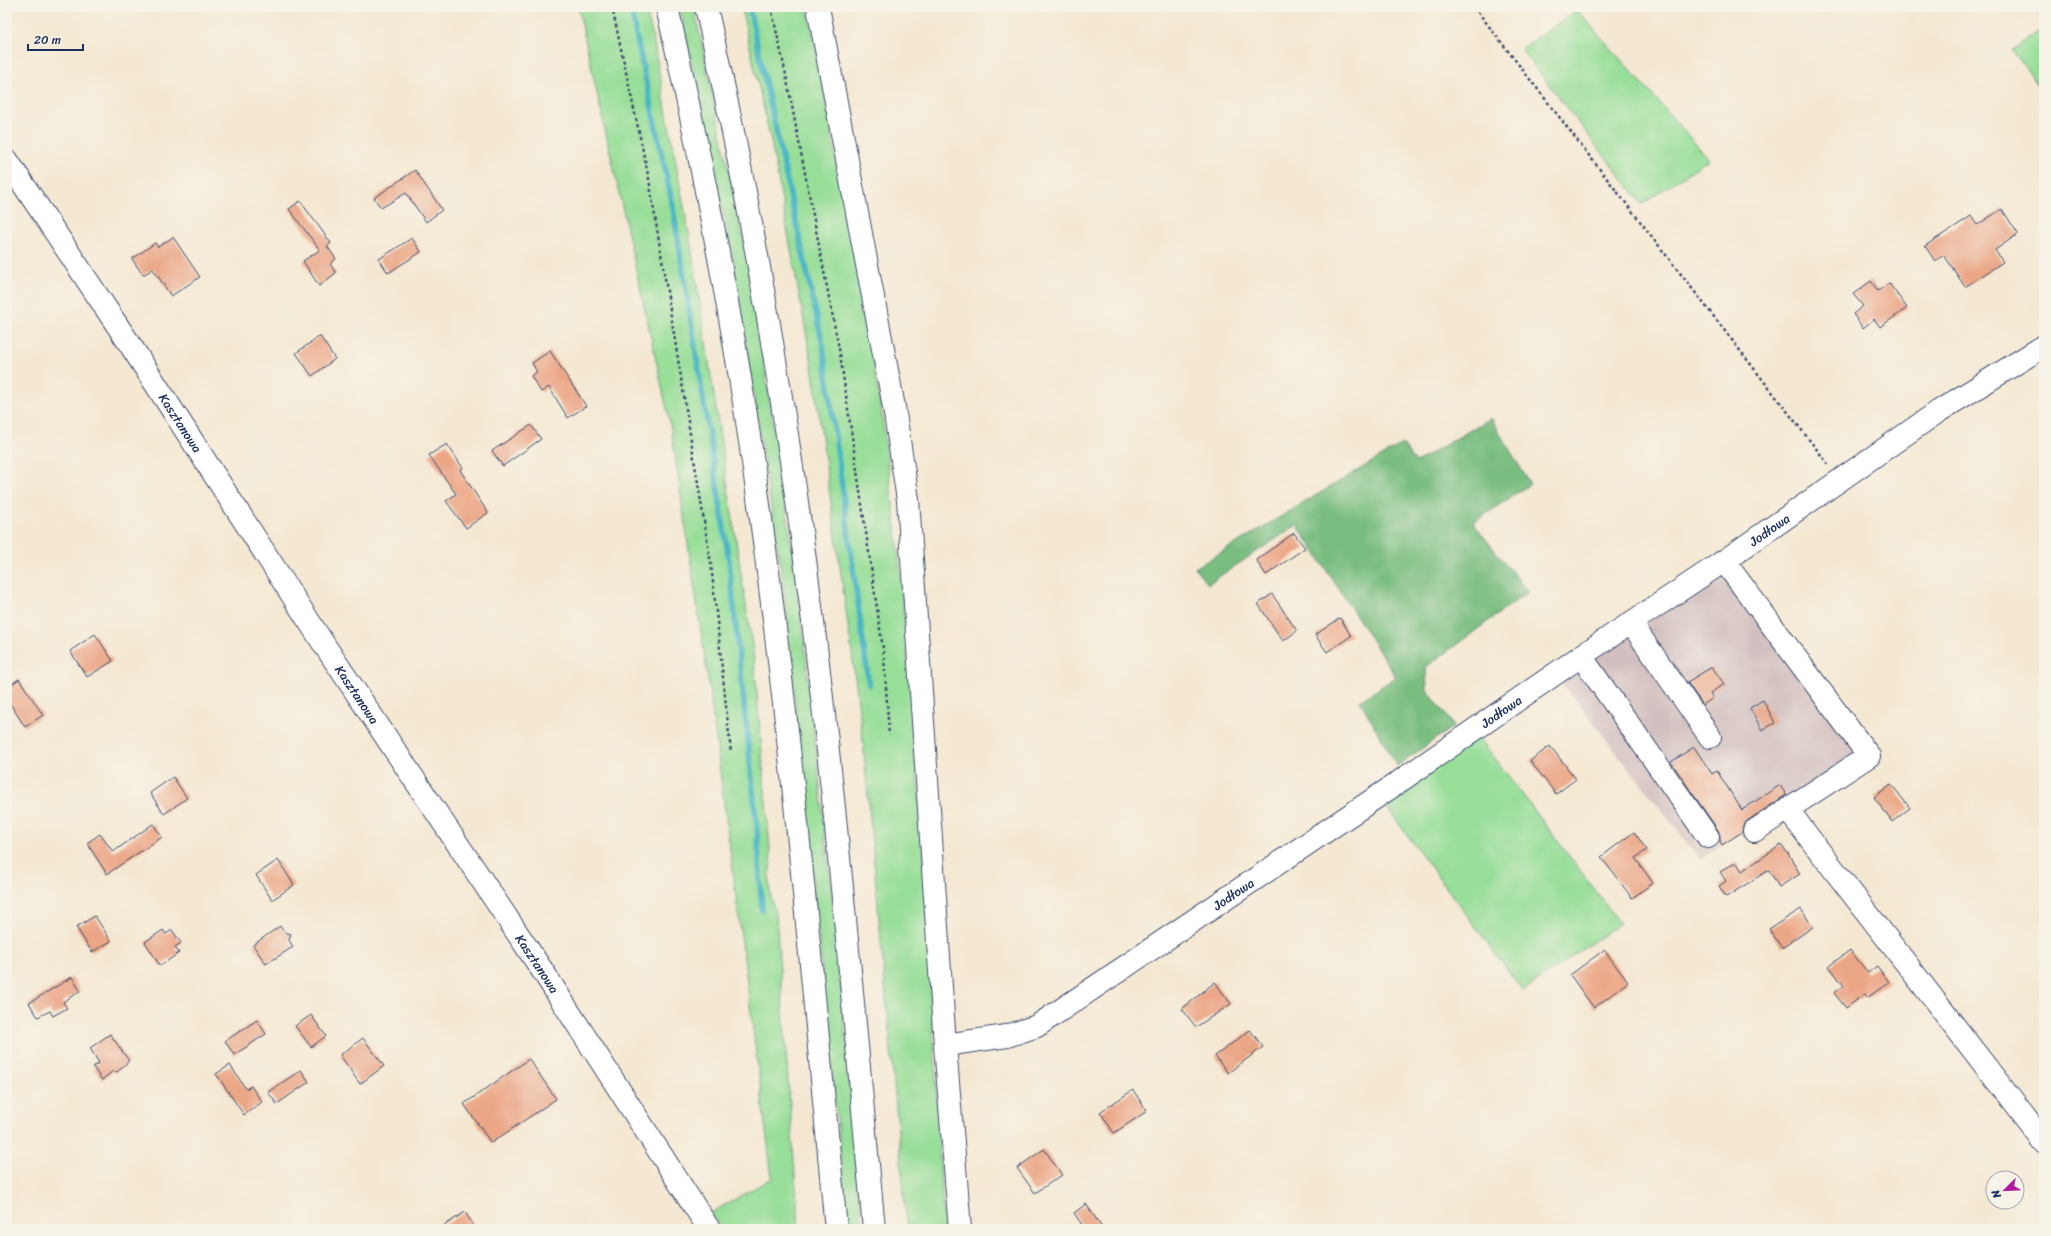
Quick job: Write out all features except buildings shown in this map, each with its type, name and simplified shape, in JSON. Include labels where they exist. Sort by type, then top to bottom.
[{"type":"main road","points":[[667,7],[718,246],[759,504],[795,810],[836,1229]]},
{"type":"main road","points":[[706,7],[750,210],[783,405],[826,748],[874,1229]]},
{"type":"main road","points":[[818,7],[894,406],[908,500],[944,1045],[960,1229]]},
{"type":"main road","name":"Kasztanowa","points":[[7,160],[129,344],[325,646],[548,979],[709,1229]]},
{"type":"main road","name":"Jodłowa","points":[[944,1045],[1007,1036],[1038,1026],[1409,775],[1581,656],[1724,561],[1939,411],[2044,346]]},
{"type":"main road","points":[[1724,561],[1869,756],[1754,830]]},
{"type":"main road","points":[[1631,623],[1710,737]]},
{"type":"main road","points":[[1581,656],[1708,837]]},
{"type":"main road","points":[[1787,809],[2044,1142]]},
{"type":"path","points":[[612,7],[649,179],[711,564],[732,753]]},
{"type":"path","points":[[771,7],[785,70],[840,354],[884,656],[889,734]]},
{"type":"path","points":[[1474,7],[1840,480]]},
{"type":"shaded area","points":[[1724,572],[1856,749],[1852,762],[1700,859],[1560,680]]},
{"type":"green space","points":[[578,7],[645,7],[652,33],[691,245],[754,658],[771,862],[770,888],[776,914],[799,1229],[724,1229],[709,1214],[772,1178],[710,693],[671,428]]},
{"type":"green space","points":[[680,7],[694,7],[748,261],[798,586],[835,922],[863,1229],[848,1229],[784,591],[734,264]]},
{"type":"green space","points":[[741,7],[807,7],[820,68],[881,407],[898,546],[923,841],[944,1229],[907,1229],[863,741],[852,654],[812,365],[772,146]]},
{"type":"green space","points":[[1577,10],[1709,159],[1642,204],[1521,49]]},
{"type":"green space","points":[[2044,28],[2044,93],[2012,50]]},
{"type":"green space","points":[[1491,418],[1530,484],[1473,523],[1528,592],[1426,667],[1427,690],[1454,726],[1397,766],[1360,701],[1396,677],[1297,525],[1208,584],[1195,568],[1402,444],[1416,462]]},
{"type":"green space","points":[[1478,736],[1620,923],[1523,991],[1382,801]]},
{"type":"waterway","points":[[630,7],[672,202],[729,561],[757,828],[762,910]]},
{"type":"waterway","points":[[749,7],[823,345],[869,685]]}]
